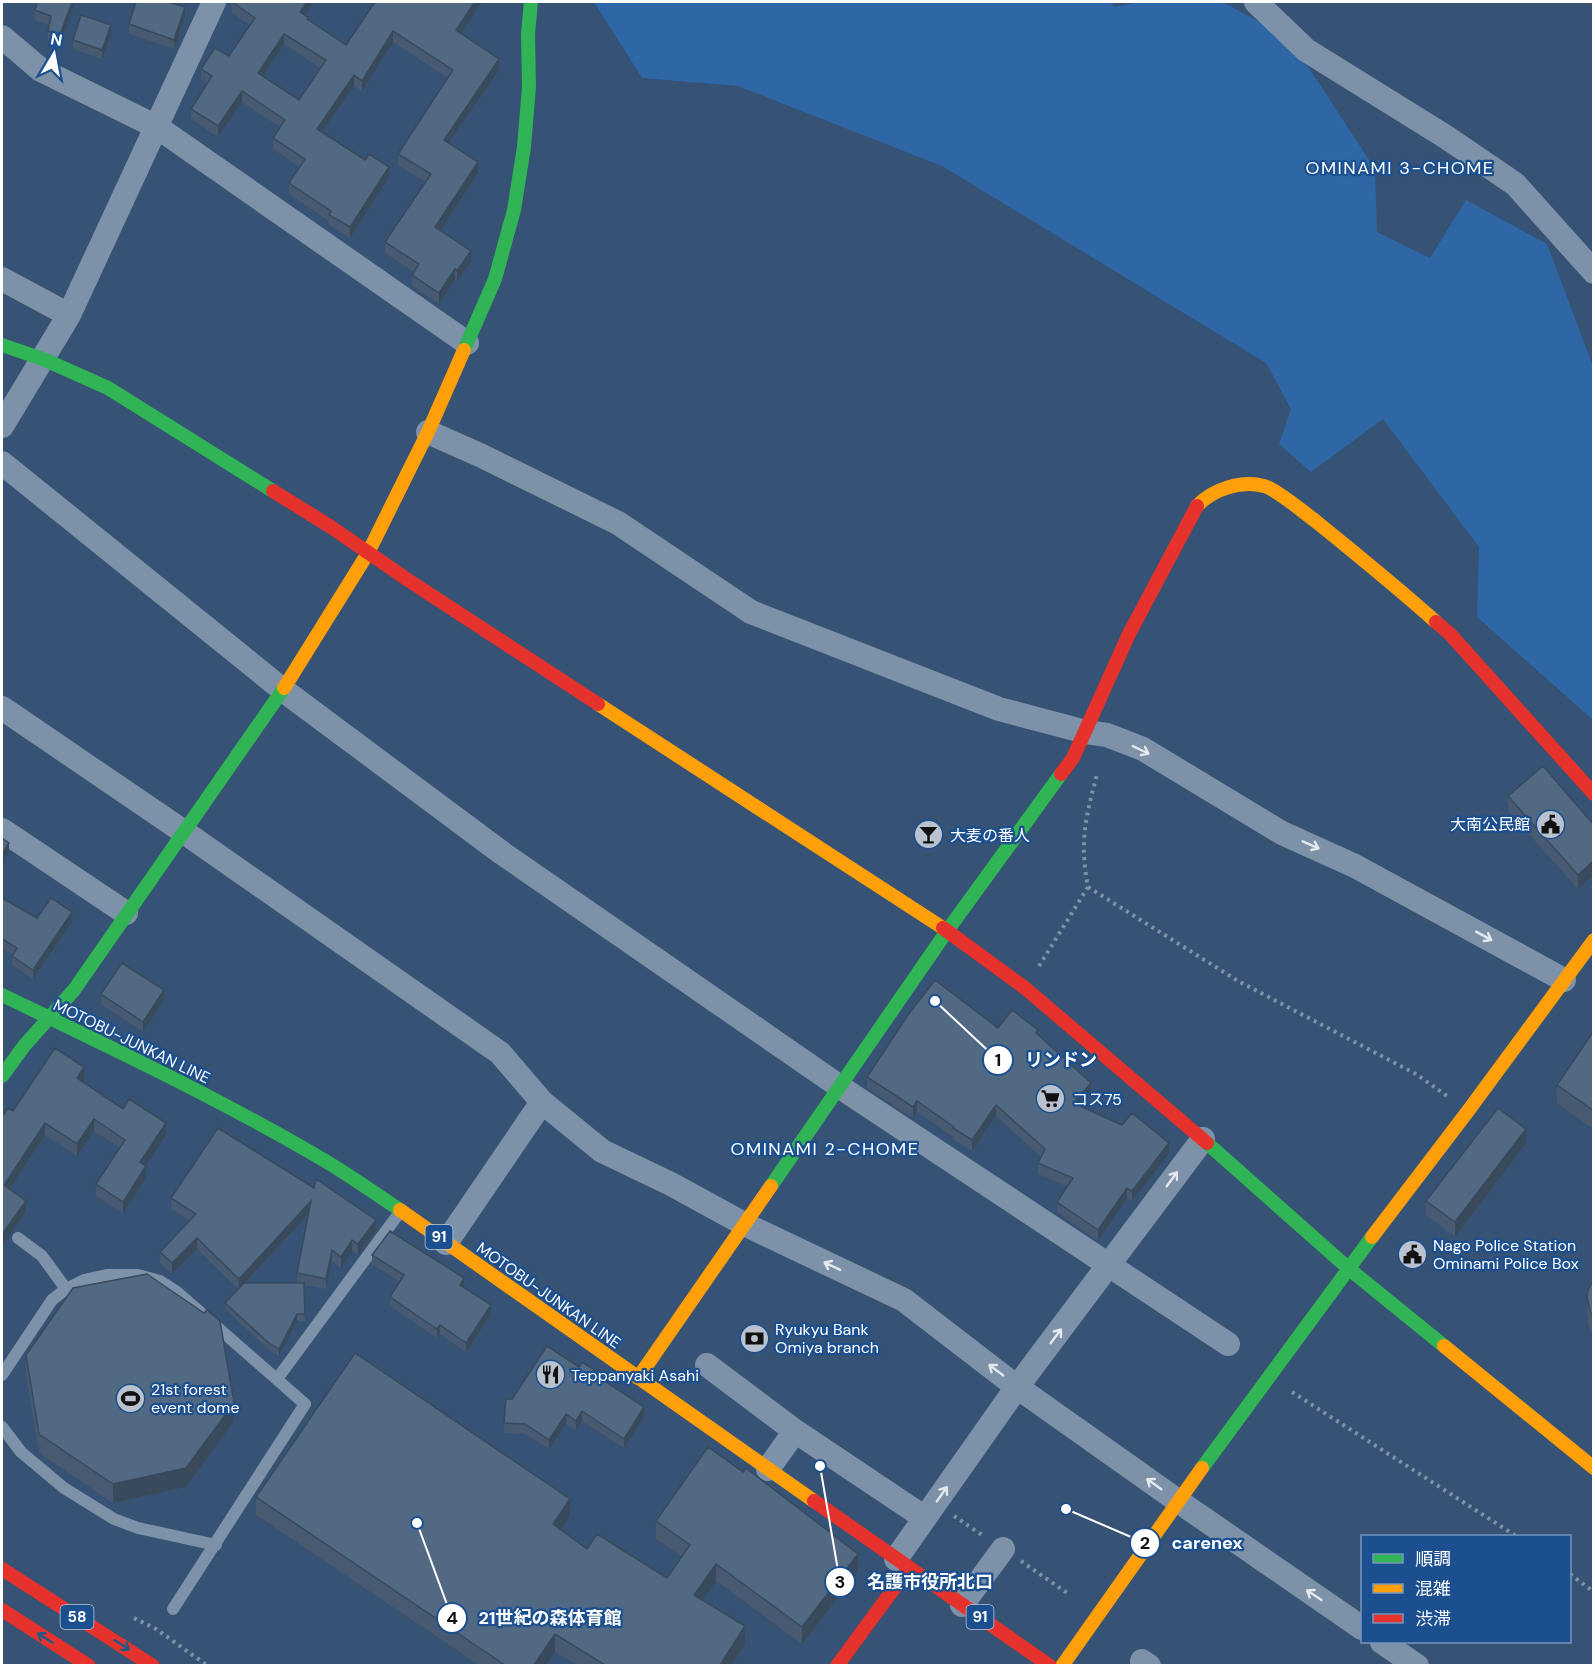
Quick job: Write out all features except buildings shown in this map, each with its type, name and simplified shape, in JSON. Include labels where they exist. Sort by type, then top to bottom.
[{"type":"main road","points":[[2,1076],[24,1046],[74,990],[283,690],[368,553],[428,432],[495,279],[514,210],[524,147],[529,87],[528,34],[531,2]]},
{"type":"main road","points":[[2,345],[43,359],[108,388],[330,527],[947,931],[1025,988],[1203,1138],[1348,1268],[1593,1468]]},
{"type":"main road","points":[[638,1378],[947,931],[1073,758],[1097,734],[1129,634],[1198,504],[1221,490],[1242,483],[1266,486],[1296,506],[1381,573],[1450,634],[1593,794]]},
{"type":"main road","points":[[1062,1665],[1348,1268],[1468,1111],[1593,940]]},
{"type":"main road","name":"MOTOBU-JUNKAN LINE","points":[[2,995],[166,1074],[328,1163],[401,1211],[902,1564],[1050,1665]]},
{"type":"main road","points":[[837,1665],[902,1564]]},
{"type":"main road","name":"58","points":[[2,1569],[153,1665]]},
{"type":"main road","name":"58","points":[[2,1610],[89,1665]]},
{"type":"street","points":[[2,426],[69,315],[214,2]]},
{"type":"street","points":[[1256,2],[1306,50],[1446,137],[1515,184],[1593,272]]},
{"type":"street","points":[[2,37],[41,70],[157,128],[466,343]]},
{"type":"street","points":[[2,279],[69,315]]},
{"type":"street","points":[[428,432],[618,523],[750,612],[999,710],[1097,734],[1143,749],[1282,832],[1355,866],[1564,980]]},
{"type":"street","points":[[2,463],[283,690],[502,853],[839,1086],[1228,1344]]},
{"type":"street","points":[[2,708],[500,1053],[542,1102],[602,1151],[671,1184],[744,1224],[904,1300],[1017,1387],[1361,1627]]},
{"type":"street","points":[[2,830],[126,914]]},
{"type":"street","points":[[446,1243],[542,1102]]},
{"type":"street","points":[[902,1564],[925,1518],[1017,1387],[1203,1138]]},
{"type":"street","points":[[707,1365],[795,1431],[925,1518]]},
{"type":"street","points":[[768,1469],[795,1431]]},
{"type":"street","points":[[962,1605],[1003,1549]]},
{"type":"street","points":[[1385,1643],[1417,1665]]},
{"type":"lane","points":[[277,1379],[401,1211]]},
{"type":"lane","points":[[18,1238],[42,1256],[66,1289]]},
{"type":"lane","points":[[2,1375],[5,1361],[52,1300],[66,1289],[84,1280],[107,1275],[138,1275],[160,1281],[177,1292],[305,1404],[173,1609]]},
{"type":"lane","points":[[2,1427],[21,1452],[64,1488],[114,1519],[138,1528],[216,1545]]},
{"type":"path","points":[[1025,988],[1088,887],[1083,862],[1084,825],[1097,734]]},
{"type":"path","points":[[1088,887],[1238,981],[1416,1074],[1468,1111]]},
{"type":"path","points":[[1284,1386],[1514,1535]]},
{"type":"path","points":[[1571,1576],[1593,1592]]},
{"type":"shaded area","points":[[594,2],[1112,2],[1114,7],[1139,2],[1223,2],[1290,39],[1375,169],[1377,232],[1430,258],[1466,200],[1547,244],[1593,366],[1593,720],[1477,617],[1479,547],[1383,419],[1311,472],[1279,444],[1291,409],[1266,363],[942,166],[738,86],[642,78]]},
{"type":"traffic: fast","points":[[464,350],[495,279],[514,210],[524,147],[529,87],[528,34],[531,2]]},
{"type":"traffic: fast","points":[[2,345],[43,359],[108,388],[273,491]]},
{"type":"traffic: fast","points":[[2,1076],[24,1046],[74,990],[284,688]]},
{"type":"traffic: fast","points":[[771,1186],[947,931],[1061,774]]},
{"type":"traffic: fast","points":[[2,995],[247,1117],[327,1162],[400,1210]]},
{"type":"traffic: fast","points":[[1207,1143],[1348,1268],[1444,1346]]},
{"type":"traffic: fast","points":[[1202,1468],[1372,1237]]},
{"type":"traffic: slow","points":[[284,688],[368,553],[428,432],[464,350]]},
{"type":"traffic: slow","points":[[1197,506],[1211,495],[1228,487],[1255,484],[1269,488],[1313,519],[1436,622]]},
{"type":"traffic: slow","points":[[598,704],[943,928]]},
{"type":"traffic: slow","points":[[1372,1237],[1594,940]]},
{"type":"traffic: slow","points":[[638,1378],[771,1186]]},
{"type":"traffic: slow","points":[[400,1210],[814,1501]]},
{"type":"traffic: slow","points":[[1444,1346],[1594,1468]]},
{"type":"traffic: slow","points":[[1062,1666],[1202,1468]]},
{"type":"traffic: jam","points":[[273,491],[598,704]]},
{"type":"traffic: jam","points":[[1061,774],[1073,758],[1129,634],[1197,506]]},
{"type":"traffic: jam","points":[[1436,622],[1450,634],[1594,794]]},
{"type":"traffic: jam","points":[[943,928],[1025,988],[1207,1143]]},
{"type":"traffic: jam","points":[[814,1501],[1050,1666]]},
{"type":"traffic: jam","points":[[837,1666],[909,1568]]},
{"type":"traffic: jam","points":[[2,1569],[153,1666]]},
{"type":"traffic: jam","points":[[2,1610],[89,1666]]},
{"type":"place","name":"大南公民館","points":[[1551,824]]},
{"type":"place","name":"大麦の番人","points":[[929,835]]},
{"type":"place","name":"リンドン","points":[[935,1001]]},
{"type":"place","name":"コス75","points":[[1051,1099]]},
{"type":"place","name":"Nago Police Station Ominami Police Box","points":[[1412,1254]]},
{"type":"place","name":"Ryukyu Bank Omiya branch","points":[[754,1338]]},
{"type":"place","name":"Teppanyaki Asahi","points":[[550,1375]]},
{"type":"place","name":"21st forest event dome","points":[[130,1398]]},
{"type":"place","name":"名護市役所北口","points":[[820,1466]]},
{"type":"place","name":"carenex","points":[[1066,1509]]},
{"type":"place","name":"21世紀の森体育館","points":[[417,1523]]},
{"type":"district","name":"OMINAMI 3-CHOME","points":[[1400,168]]},
{"type":"district","name":"OMINAMI 2-CHOME","points":[[825,1149]]}]
